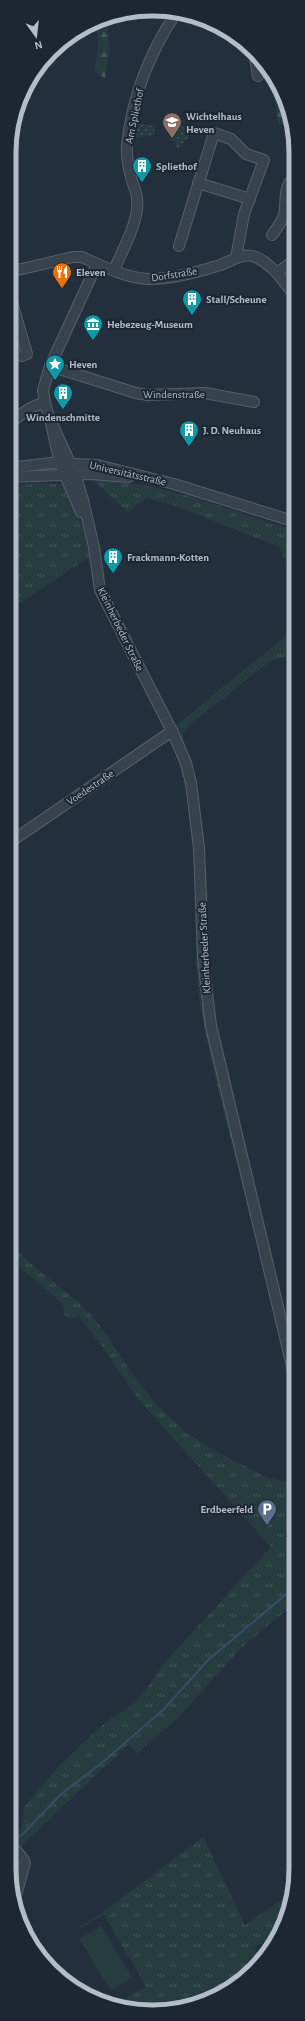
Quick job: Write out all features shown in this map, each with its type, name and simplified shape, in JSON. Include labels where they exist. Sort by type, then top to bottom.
[{"type":"street","name":"Am Spliethof","points":[[114,270],[137,209],[137,196],[130,174],[127,147],[136,101],[159,39],[173,18]]},
{"type":"street","points":[[256,63],[258,76]]},
{"type":"street","points":[[179,246],[214,133],[231,139],[246,154],[264,160],[244,214],[236,258]]},
{"type":"street","points":[[198,183],[250,199]]},
{"type":"street","points":[[272,235],[284,216],[287,188],[289,184]]},
{"type":"street","name":"Dorfstraße","points":[[16,270],[72,257],[82,257],[97,264],[139,278],[153,279],[214,267],[236,258],[251,256],[264,261],[277,273]]},
{"type":"street","points":[[65,464],[45,404],[44,382],[97,264]]},
{"type":"street","points":[[289,264],[277,273],[289,288]]},
{"type":"street","points":[[16,316],[27,354],[22,356]]},
{"type":"street","name":"Windenstraße","points":[[50,366],[136,393],[148,395],[199,392],[254,402]]},
{"type":"street","points":[[16,418],[34,405],[45,404]]},
{"type":"street","name":"Universitätsstraße","points":[[16,468],[65,464],[105,466],[174,484],[289,520]]},
{"type":"street","name":"Kleinherbeder Straße","points":[[65,464],[70,474],[94,547],[100,590],[172,731],[186,764],[194,800],[199,848],[203,957],[211,1026],[289,1355]]},
{"type":"street","name":"Universitätsstraße","points":[[16,477],[70,474],[119,476],[174,484]]},
{"type":"street","name":"Voedestraße","points":[[16,838],[172,731]]},
{"type":"street","points":[[16,1852],[24,1858],[26,1863],[18,1890]]},
{"type":"green space","points":[[107,24],[110,46],[105,79],[95,71],[98,46],[96,28]]},
{"type":"green space","points":[[273,88],[279,100],[286,126],[278,123]]},
{"type":"green space","points":[[135,123],[154,126],[155,135],[133,138]]},
{"type":"green space","points":[[170,125],[198,127],[178,149],[175,141],[171,141]]},
{"type":"green space","points":[[92,479],[144,485],[193,497],[289,529],[289,566],[278,546],[173,505],[147,498],[128,512]]},
{"type":"green space","points":[[37,483],[63,484],[89,540],[106,596],[174,727],[289,633],[289,657],[280,658],[269,662],[189,725],[182,734],[192,768],[204,838],[215,1014],[289,1327],[289,1382],[257,1242],[217,1084],[200,1003],[196,952],[195,859],[191,819],[183,779],[171,741],[159,745],[16,843],[16,832],[165,730],[96,595],[88,558],[16,605],[16,485]]},
{"type":"green space","points":[[16,1249],[28,1261],[72,1297],[92,1316],[143,1388],[177,1424],[215,1451],[270,1478],[289,1482],[289,1531],[284,1536],[287,1539],[289,1537],[289,1608],[240,1649],[180,1716],[137,1753],[129,1744],[26,1841],[20,1850],[16,1845],[16,1832],[21,1829],[24,1807],[57,1768],[99,1728],[135,1702],[165,1662],[271,1547],[139,1400],[97,1339],[78,1316],[70,1319],[64,1315],[63,1304],[21,1268],[16,1266]]},
{"type":"green space","points":[[203,1837],[245,1925],[285,1897],[282,1912],[275,1929],[269,1939],[255,1947],[258,1955],[243,1971],[221,1987],[205,1995],[170,2004],[135,2004],[121,2001],[146,1986],[104,1915],[74,1931],[102,1913]]},
{"type":"green space","points":[[101,1926],[132,1977],[111,1991],[79,1939]]},
{"type":"waterway","points":[[200,977],[202,998]]},
{"type":"waterway","points":[[203,1004],[205,1024],[227,1113]]},
{"type":"waterway","points":[[16,1838],[23,1834],[60,1795],[104,1761],[164,1709],[207,1661],[289,1592]]},
{"type":"place","name":"Wichtelhaus Heven","points":[[172,139]]},
{"type":"place","name":"Spliethof","points":[[142,183]]},
{"type":"place","name":"Eleven","points":[[62,289]]},
{"type":"place","name":"Stall/Scheune","points":[[192,316]]},
{"type":"place","name":"Hebezeug-Museum","points":[[93,341]]},
{"type":"place","name":"Heven","points":[[55,381]]},
{"type":"place","name":"Windenschmitte","points":[[63,410]]},
{"type":"place","name":"J. D. Neuhaus","points":[[189,447]]},
{"type":"place","name":"Frackmann-Kotten","points":[[113,574]]},
{"type":"place","name":"Erdbeerfeld","points":[[267,1526]]}]
